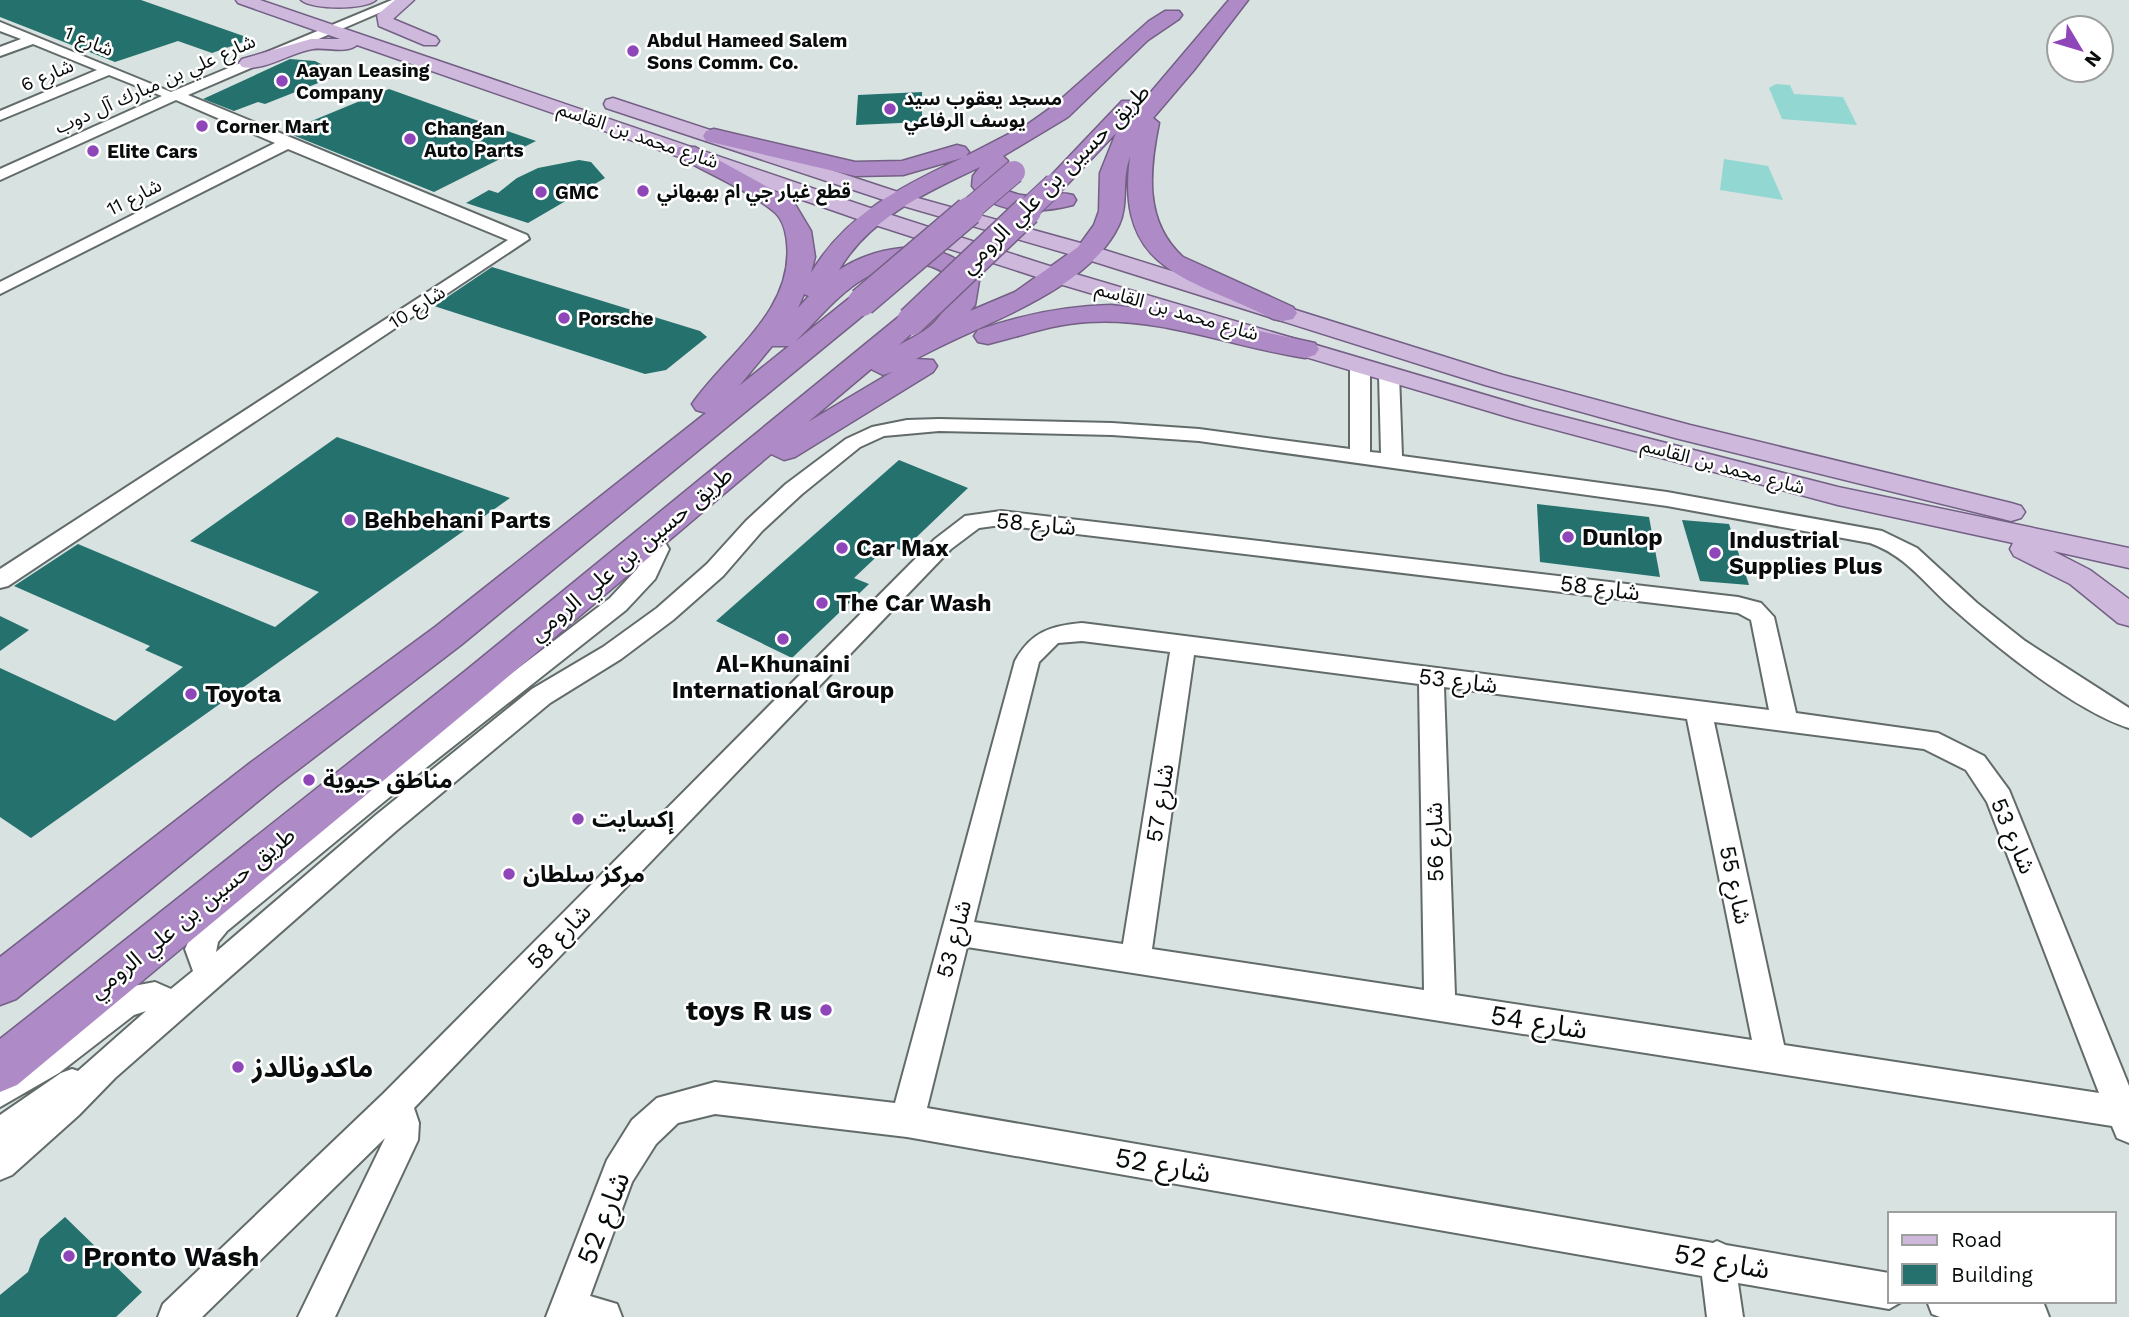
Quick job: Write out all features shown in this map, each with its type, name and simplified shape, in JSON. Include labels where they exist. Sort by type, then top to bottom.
[{"type":"highway","name":"طريق حسين بن علي الرومي","points":[[0,984],[264,774],[449,636],[862,302],[1014,172],[1110,83],[1188,0]]},
{"type":"highway","name":"طريق حسين بن علي الرومي","points":[[0,1069],[477,682],[911,321],[1112,127],[1225,0]]},
{"type":"highway","points":[[1018,138],[985,176],[984,186],[995,195],[1013,202],[1035,204],[1057,202],[1085,189],[1127,134],[1239,0]]},
{"type":"highway","points":[[771,350],[805,306],[835,256],[856,232],[900,199],[1018,138],[1058,114],[1137,37],[1172,15]]},
{"type":"highway","points":[[714,136],[837,167],[874,170],[903,167],[944,156],[1005,133],[1086,89]]},
{"type":"highway","points":[[1154,103],[1140,161],[1139,191],[1145,223],[1157,247],[1182,268],[1283,313]]},
{"type":"highway","points":[[477,682],[573,618],[872,373],[940,334],[1025,298],[1087,252],[1106,226],[1111,211],[1112,173],[1127,134]]},
{"type":"highway","points":[[687,152],[784,206],[793,216],[802,243],[798,271],[775,326],[694,421]]},
{"type":"highway","points":[[264,774],[400,657],[694,421],[842,279],[871,261],[890,256],[931,257],[948,262],[960,271],[966,281],[965,292],[961,304],[940,334]]},
{"type":"highway","points":[[771,457],[923,366],[993,334],[1046,319],[1097,313],[1138,315],[1241,339],[1305,349]]},
{"type":"main road","name":"شارع محمد بن القاسم","points":[[244,0],[286,6],[714,136],[900,199],[1087,252],[1494,380],[1697,435],[2045,521],[2127,552]]},
{"type":"main road","points":[[309,0],[336,3],[368,0]]},
{"type":"main road","points":[[405,0],[389,12],[384,18],[385,22],[445,46]]},
{"type":"main road","points":[[268,47],[294,28],[286,6]]},
{"type":"main road","name":"شارع محمد بن القاسم","points":[[335,23],[397,51],[874,217],[1054,275],[1537,418],[1838,496],[1948,520],[2127,552]]},
{"type":"main road","points":[[248,63],[295,48],[328,43],[397,51]]},
{"type":"main road","points":[[1948,520],[2051,561],[2080,577],[2129,615]]},
{"type":"main road","points":[[2127,552],[2113,562],[2113,572],[2129,597]]},
{"type":"street","points":[[335,23],[385,0]]},
{"type":"street","points":[[335,23],[405,0]]},
{"type":"street","name":"شارع علي بن مبارك آل دوب","points":[[0,175],[268,47],[335,23]]},
{"type":"street","name":"شارع علي بن مبارك آل دوب","points":[[0,165],[248,63],[335,23]]},
{"type":"street","name":"شارع 1","points":[[0,26],[170,93]]},
{"type":"street","points":[[0,52],[34,39]]},
{"type":"street","name":"شارع 6","points":[[0,116],[109,70]]},
{"type":"street","name":"شارع 10","points":[[0,580],[521,239],[170,93]]},
{"type":"street","name":"شارع 11","points":[[0,289],[287,143]]},
{"type":"street","points":[[1360,365],[1360,456]]},
{"type":"street","points":[[1389,374],[1392,461]]},
{"type":"street","points":[[0,1163],[67,1104],[103,1067],[386,823],[525,708],[665,614],[715,570],[761,518],[794,489],[853,443],[879,432],[907,426],[1072,428],[1199,435],[1667,499],[1874,536],[1897,544],[1916,557],[1961,602],[2022,652],[2096,701],[2129,718]]},
{"type":"street","name":"شارع 58","points":[[176,1317],[396,1104],[943,544],[973,521],[1001,518],[1738,605],[1753,609],[1762,617],[1785,723]]},
{"type":"street","points":[[219,967],[204,961],[200,948],[206,934],[216,922],[394,778],[618,604],[646,573],[658,549]]},
{"type":"street","name":"شارع 53","points":[[907,1121],[1027,661],[1038,644],[1052,634],[1082,632],[1699,713],[1929,740],[1975,763],[1999,797],[2126,1120]]},
{"type":"street","name":"شارع 57","points":[[1136,959],[1183,646]]},
{"type":"street","name":"شارع 56","points":[[1431,678],[1440,1007]]},
{"type":"street","name":"شارع 55","points":[[1699,713],[1771,1057]]},
{"type":"street","name":"شارع 54","points":[[956,932],[1771,1057],[2126,1120]]},
{"type":"street","points":[[0,1091],[39,1068],[131,1000],[155,996],[173,1007]]},
{"type":"street","points":[[0,1135],[56,1093],[103,1067]]},
{"type":"street","name":"شارع 52","points":[[566,1313],[619,1172],[643,1132],[669,1109],[715,1098],[907,1121],[1717,1259],[1888,1291]]},
{"type":"street","points":[[316,1317],[401,1140],[403,1123],[396,1104]]},
{"type":"street","points":[[1717,1259],[1725,1317]]},
{"type":"street","points":[[1956,1303],[2031,1317]]},
{"type":"street","points":[[566,1313],[604,1317]]},
{"type":"shaded area","points":[[1776,84],[1790,85],[1794,94],[1843,97],[1857,125],[1782,119],[1769,88]]},
{"type":"shaded area","points":[[1724,159],[1768,166],[1783,200],[1720,190]]},
{"type":"building","points":[[0,0],[141,0],[252,39],[212,53],[178,41],[115,62],[0,17]]},
{"type":"building","name":"Aayan Leasing Company","points":[[290,59],[315,61],[341,74],[265,104],[258,102],[234,111],[203,99]]},
{"type":"building","points":[[389,89],[536,141],[434,192],[285,132]]},
{"type":"building","name":"مسجد يعقوب سيد يوسف الرفاعي","points":[[922,92],[922,122],[856,125],[858,95]]},
{"type":"building","name":"GMC","points":[[579,160],[591,162],[605,178],[528,223],[466,203],[489,190],[498,193],[517,178],[538,168]]},
{"type":"building","name":"Porsche","points":[[492,267],[700,331],[707,337],[666,370],[645,374],[434,306]]},
{"type":"building","points":[[337,437],[510,498],[31,838],[0,817],[0,668],[115,721],[183,667],[145,650],[150,646],[14,586],[78,544],[275,627],[319,592],[190,541]]},
{"type":"building","points":[[899,460],[968,488],[902,551],[889,545],[854,578],[869,584],[792,658],[716,621]]},
{"type":"building","points":[[1537,504],[1649,517],[1660,577],[1540,562]]},
{"type":"building","name":"Industrial Supplies Plus","points":[[1682,520],[1729,524],[1749,585],[1700,581]]},
{"type":"building","points":[[0,616],[29,630],[0,651]]},
{"type":"building","name":"Pronto Wash","points":[[65,1217],[142,1292],[116,1317],[0,1317],[0,1295],[28,1272],[40,1239]]},
{"type":"place","name":"Abdul Hameed Salem Sons Comm. Co.","points":[[633,51]]},
{"type":"place","name":"Aayan Leasing Company","points":[[282,81]]},
{"type":"place","name":"مسجد يعقوب سيد يوسف الرفاعي","points":[[890,109]]},
{"type":"place","name":"Corner Mart","points":[[202,126]]},
{"type":"place","name":"Changan Auto Parts","points":[[410,139]]},
{"type":"place","name":"Elite Cars","points":[[93,151]]},
{"type":"place","name":"قطع غيار جي ام بهبهاني","points":[[643,191]]},
{"type":"place","name":"GMC","points":[[541,192]]},
{"type":"place","name":"Porsche","points":[[564,318]]},
{"type":"place","name":"Behbehani Parts","points":[[350,520]]},
{"type":"place","name":"Dunlop","points":[[1568,537]]},
{"type":"place","name":"Car Max","points":[[842,548]]},
{"type":"place","name":"Industrial Supplies Plus","points":[[1715,553]]},
{"type":"place","name":"The Car Wash","points":[[822,603]]},
{"type":"place","name":"Al-Khunaini International Group","points":[[783,639]]},
{"type":"place","name":"Toyota","points":[[191,694]]},
{"type":"place","name":"مناطق حيوية","points":[[309,780]]},
{"type":"place","name":"إكسايت","points":[[578,819]]},
{"type":"place","name":"مركز سلطان","points":[[509,874]]},
{"type":"place","name":"toys R us","points":[[826,1010]]},
{"type":"place","name":"ماكدونالدز","points":[[238,1067]]},
{"type":"place","name":"Pronto Wash","points":[[69,1256]]}]
